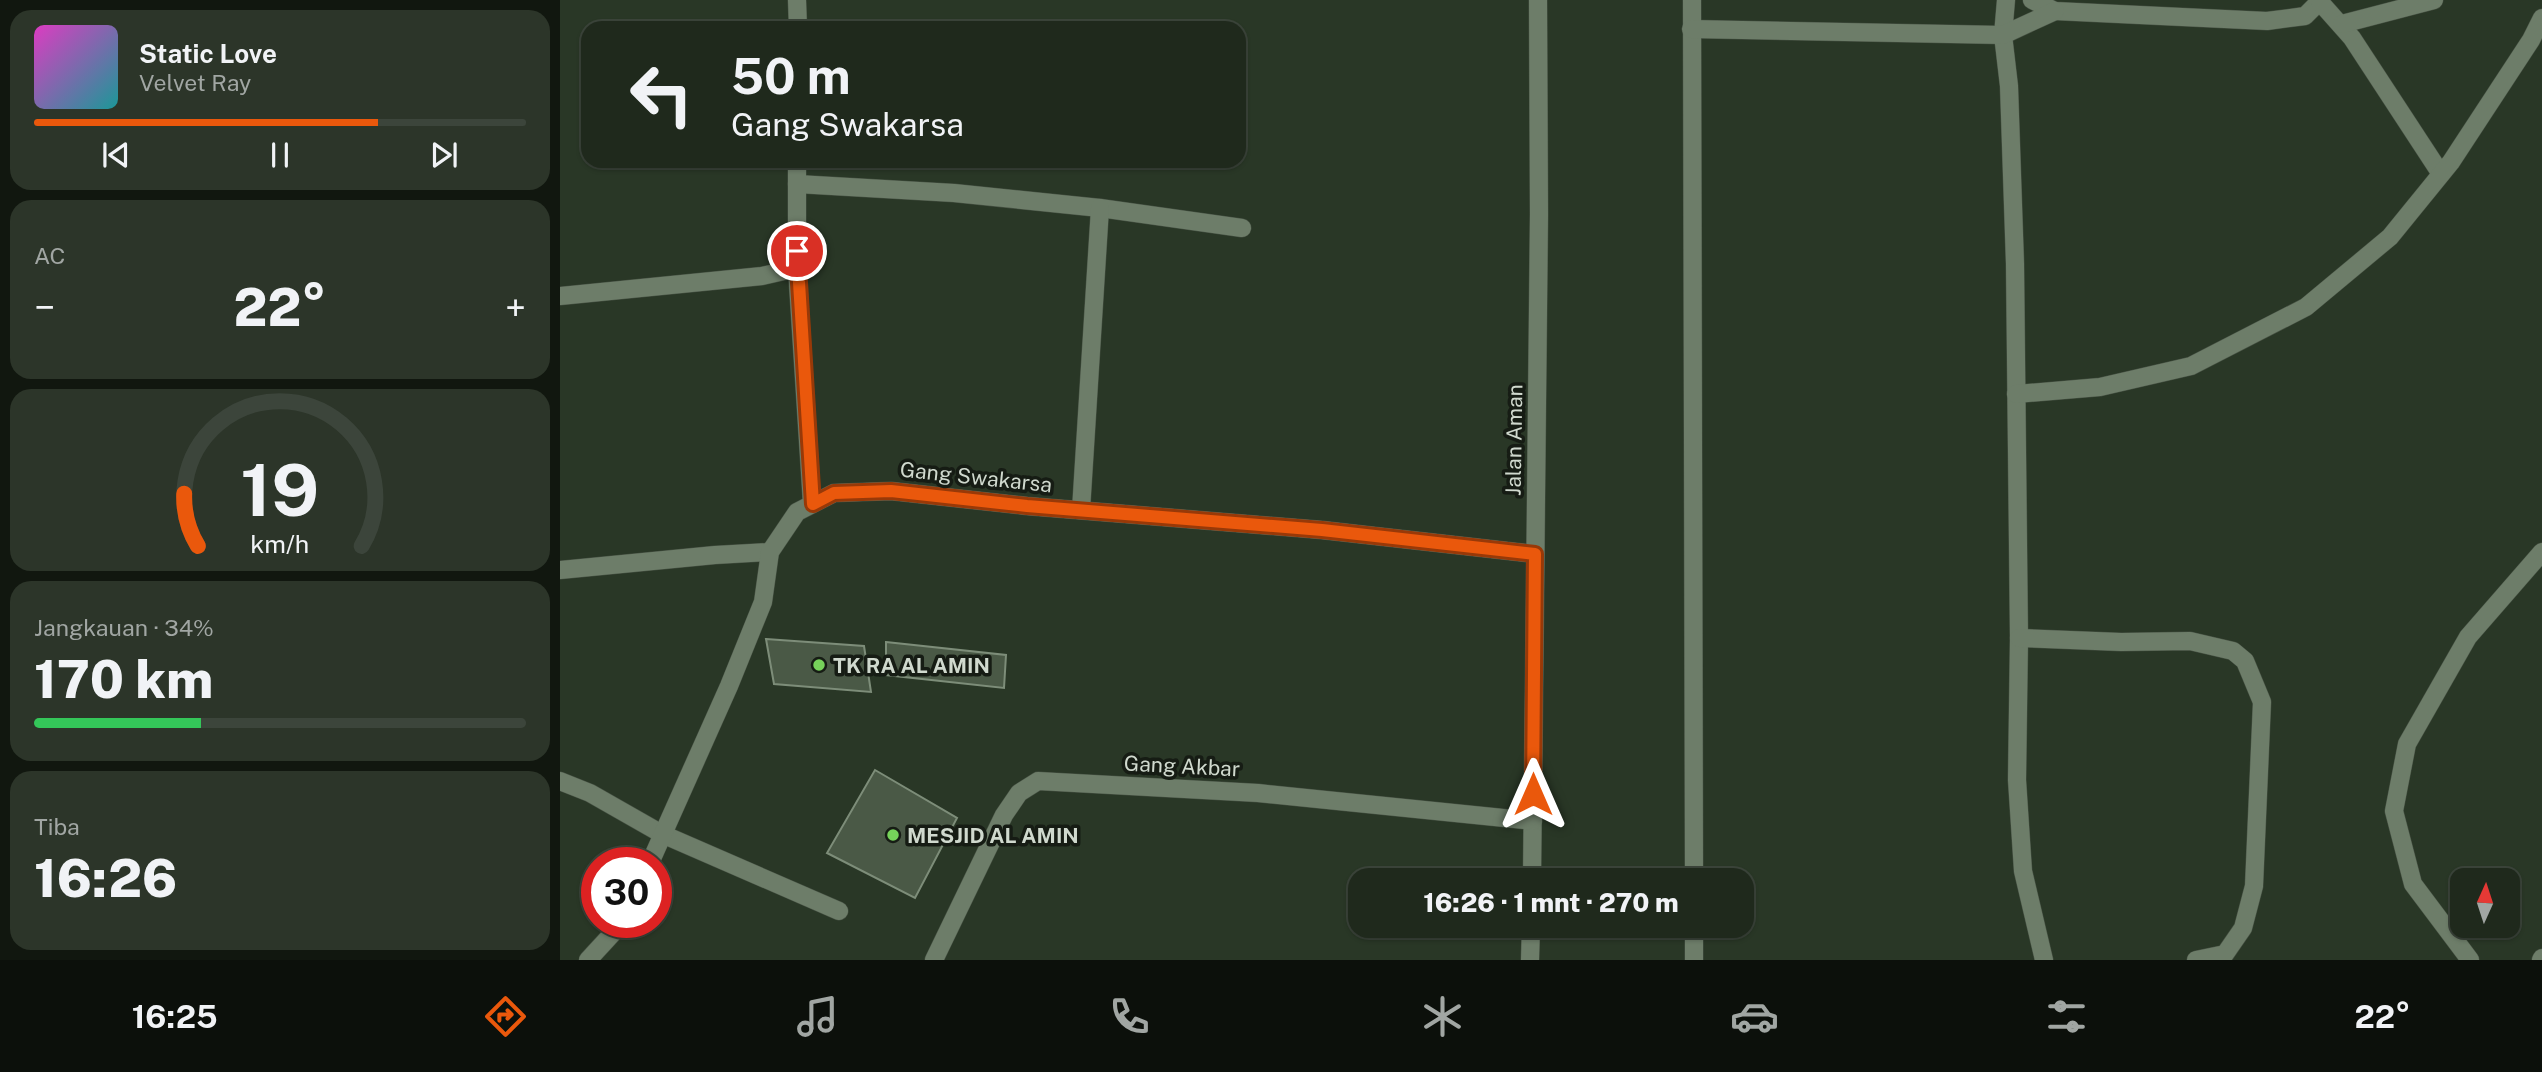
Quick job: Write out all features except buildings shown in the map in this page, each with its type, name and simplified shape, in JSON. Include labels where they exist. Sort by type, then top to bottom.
[{"type":"street","points":[[797,0],[798,21]]},
{"type":"street","name":"Jalan Aman","points":[[1532,868],[1539,214],[1538,0]]},
{"type":"street","points":[[1692,0],[1694,868]]},
{"type":"street","points":[[2006,0],[2003,35],[2009,86],[2016,394],[2019,638],[2017,780],[2023,872],[2044,960]]},
{"type":"street","points":[[2032,0],[2055,11],[2267,21],[2305,16],[2320,1],[2342,24],[2441,174]]},
{"type":"street","points":[[2342,24],[2434,0]]},
{"type":"street","points":[[1691,29],[2003,35],[2055,11]]},
{"type":"street","points":[[2016,394],[2100,387],[2191,366],[2306,307],[2390,237],[2441,174],[2524,51],[2542,18]]},
{"type":"street","points":[[797,168],[797,268],[813,504]]},
{"type":"street","points":[[797,184],[954,193],[1100,208],[1242,228]]},
{"type":"street","points":[[1081,510],[1100,208]]},
{"type":"street","points":[[560,296],[762,276],[797,268]]},
{"type":"street","name":"Gang Swakarsa","points":[[657,847],[729,686],[763,602],[770,552],[797,512],[834,493],[891,491],[1322,530],[1535,554]]},
{"type":"street","points":[[560,570],[770,552]]},
{"type":"street","points":[[2470,960],[2413,884],[2394,811],[2407,744],[2468,638],[2542,552]]},
{"type":"street","points":[[2019,638],[2121,642],[2190,641],[2233,651],[2245,661],[2262,702],[2254,886],[2243,928],[2225,954],[2196,960]]},
{"type":"street","name":"Gang Akbar","points":[[934,960],[1004,815],[1019,793],[1038,780],[1258,793],[1533,821]]},
{"type":"street","points":[[560,781],[590,793],[662,834],[839,911]]},
{"type":"street","points":[[588,960],[608,938]]},
{"type":"street","points":[[1530,960],[1531,938]]},
{"type":"street","points":[[1694,938],[1694,960]]},
{"type":"place","name":"TK RA AL AMIN","points":[[819,665]]},
{"type":"place","name":"MESJID AL AMIN","points":[[893,835]]},
{"type":"route","points":[[797,251],[813,504],[834,493],[891,491],[1027,506],[1322,530],[1535,554],[1533,794]]}]
